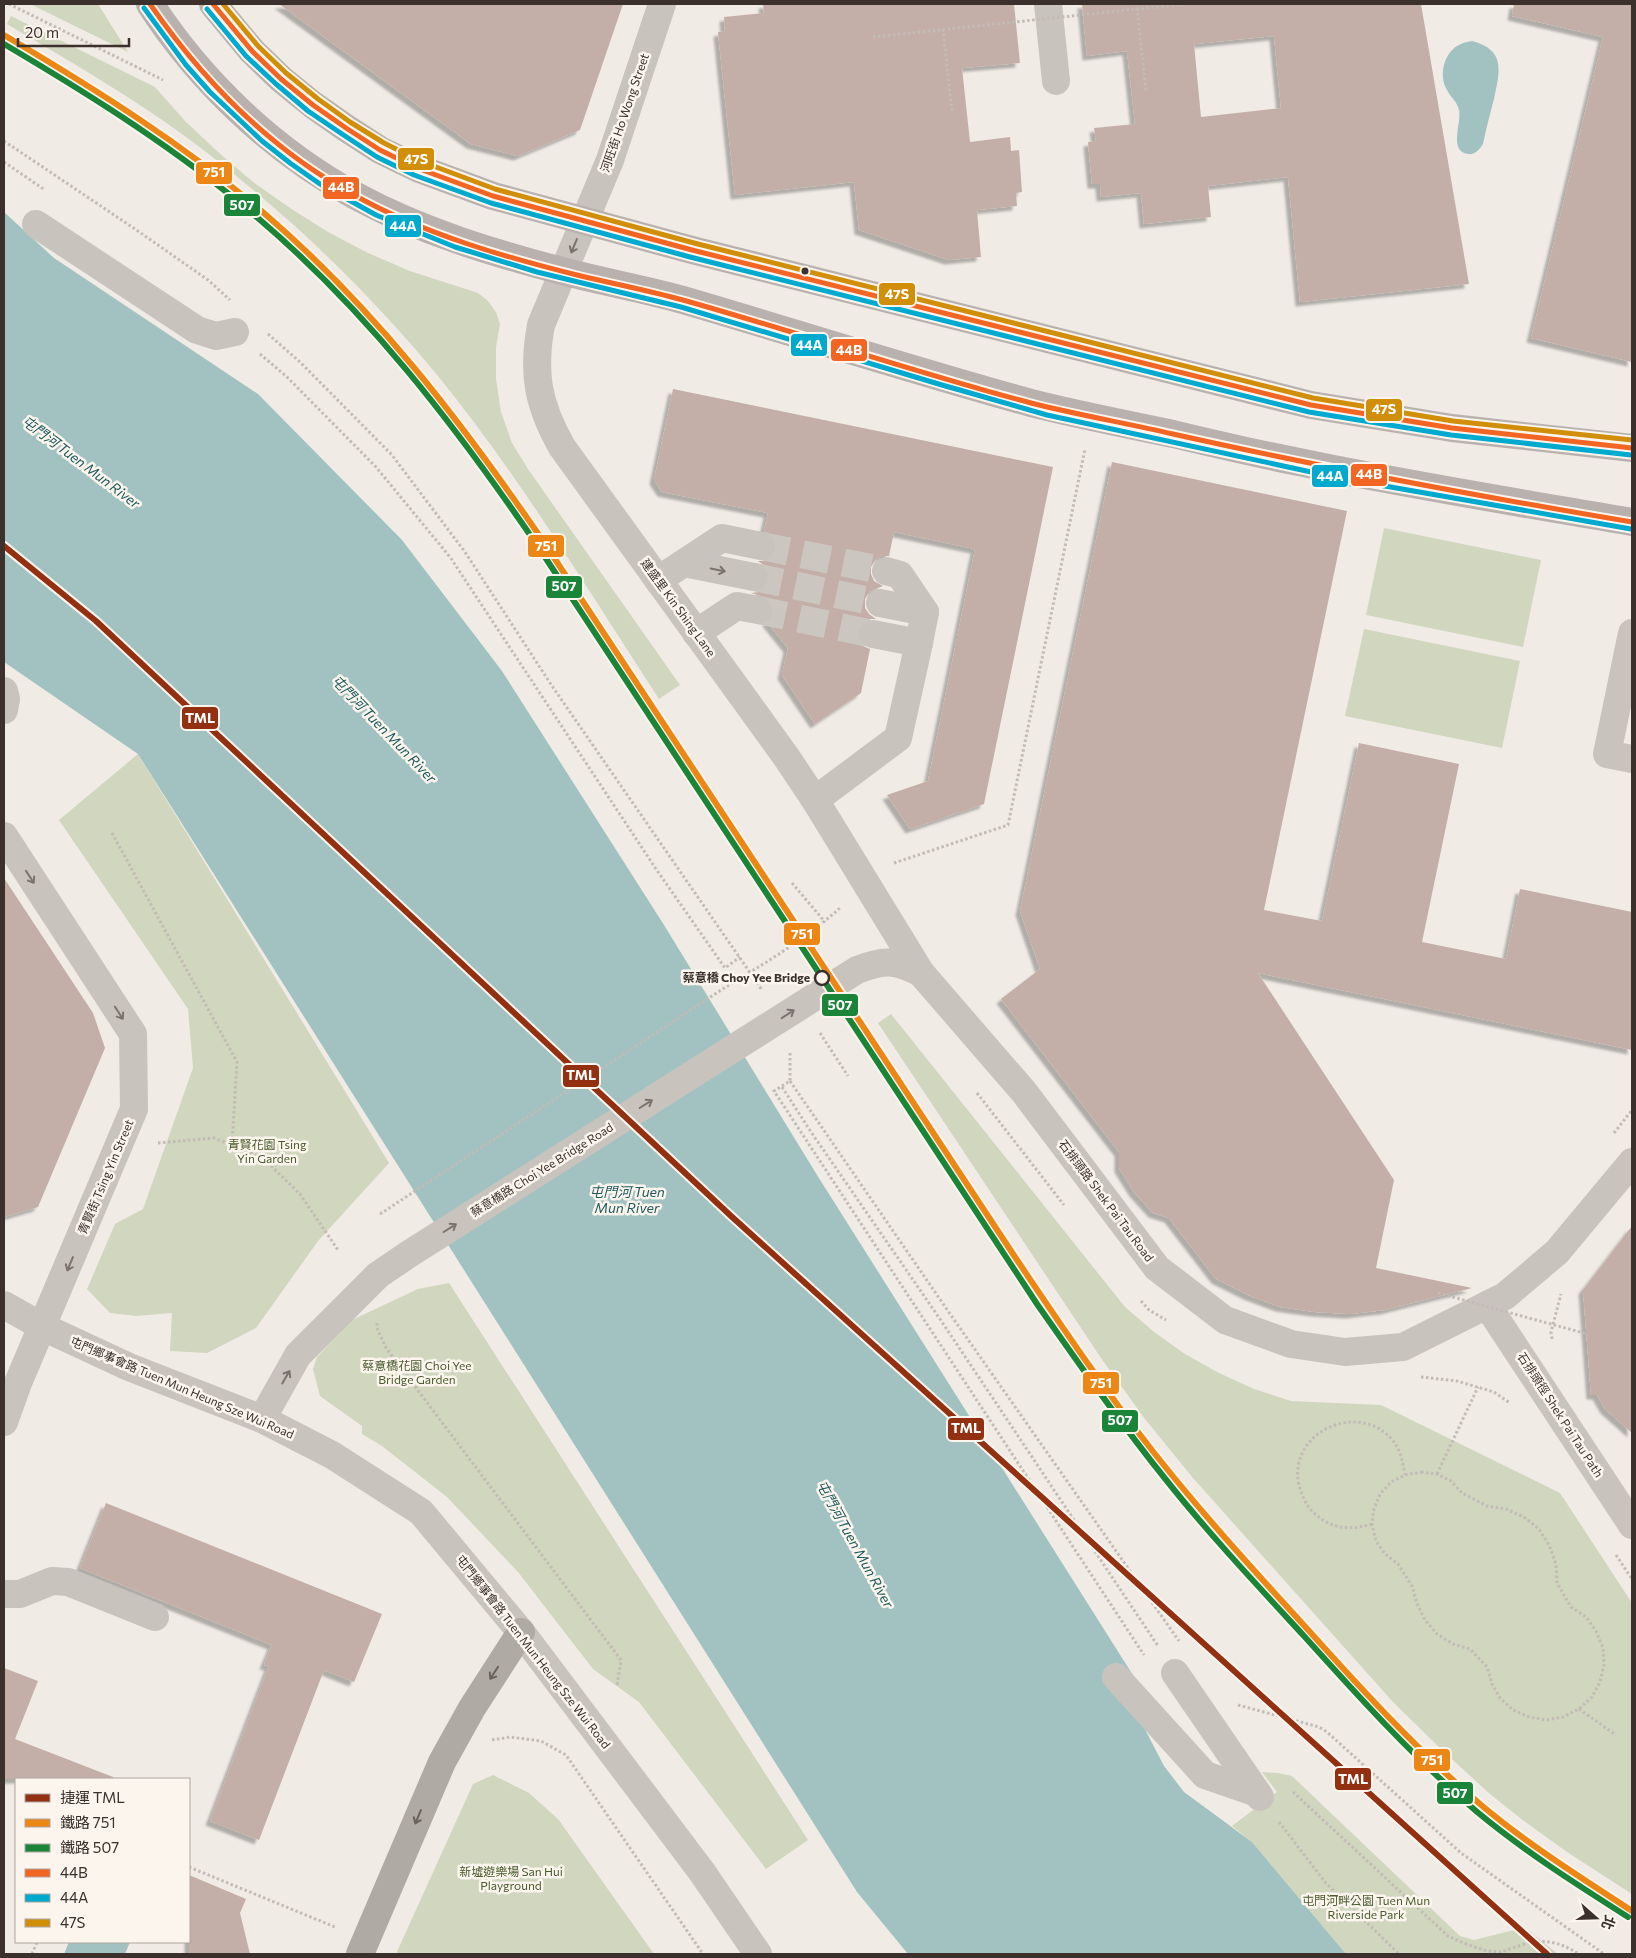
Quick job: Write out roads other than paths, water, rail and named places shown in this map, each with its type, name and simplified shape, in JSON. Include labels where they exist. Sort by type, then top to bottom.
[{"type":"highway","points":[[360,1954],[442,1762],[472,1708],[521,1632]]},
{"type":"main road","points":[[150,4],[190,58],[218,90],[280,146],[350,193],[388,213],[426,229],[563,271],[677,299],[1034,403],[1299,462],[1449,491],[1632,522]]},
{"type":"main road","points":[[213,4],[252,51],[313,105],[380,150],[417,168],[493,196],[702,253],[1311,405],[1452,428],[1632,448]]},
{"type":"street","name":"河旺街 Ho Wong Street","points":[[585,220],[610,160],[662,4]]},
{"type":"street","points":[[1048,4],[1056,81]]},
{"type":"street","name":"建盛里 Kin Shing Lane","points":[[585,220],[541,325],[536,350],[536,376],[541,401],[549,425],[562,447],[787,758],[815,800],[921,973]]},
{"type":"street","points":[[36,224],[197,330],[216,336],[235,332]]},
{"type":"street","points":[[658,580],[722,538],[761,546]]},
{"type":"street","points":[[684,563],[754,577]]},
{"type":"street","points":[[815,800],[898,738],[925,612],[900,575],[886,571]]},
{"type":"street","points":[[880,603],[925,612]]},
{"type":"street","points":[[696,633],[737,606],[758,610]]},
{"type":"street","points":[[1632,633],[1607,754],[1632,759]]},
{"type":"street","points":[[873,634],[919,643]]},
{"type":"street","points":[[4,691],[6,699],[4,710]]},
{"type":"street","name":"青賢街 Tsing Yin Street","points":[[4,836],[133,1034],[134,1110],[4,1422]]},
{"type":"street","name":"蔡意橋路 Choi Yee Bridge Road","points":[[262,1419],[298,1355],[378,1275],[409,1254],[857,970],[889,961],[904,964],[921,973]]},
{"type":"street","name":"石排頭路 Shek Pai Tau Road","points":[[921,973],[1024,1092],[1156,1268],[1225,1320],[1291,1344],[1345,1352],[1403,1347],[1505,1296],[1557,1252],[1632,1162]]},
{"type":"street","name":"屯門鄉事會路 Tuen Mun Heung Sze Wui Road","points":[[4,1305],[43,1327],[130,1368],[262,1419],[332,1454],[421,1512],[521,1632],[702,1872],[758,1954]]},
{"type":"street","name":"石排頭徑 Shek Pai Tau Path","points":[[1487,1305],[1632,1525]]},
{"type":"street","points":[[4,1594],[20,1594],[52,1581],[68,1582],[155,1617]]},
{"type":"street","points":[[1116,1677],[1205,1775],[1260,1798],[1175,1673]]},
{"type":"water","points":[[1472,41],[1491,50],[1498,63],[1499,71],[1483,144],[1477,152],[1468,154],[1462,152],[1457,142],[1459,110],[1444,84],[1443,71],[1450,52],[1462,43]]},
{"type":"water","name":"屯門河 Tuen Mun River","points":[[4,212],[54,258],[258,394],[402,540],[502,671],[664,925],[817,1175],[1148,1699],[1136,1712],[1164,1766],[1184,1792],[1252,1842],[1346,1954],[908,1954],[857,1892],[138,754],[4,662]]},
{"type":"water","points":[[69,1943],[130,1943],[125,1954],[64,1954]]},
{"type":"tunnel","points":[[761,546],[886,571]]},
{"type":"tunnel","points":[[754,577],[880,603]]},
{"type":"tunnel","points":[[758,610],[873,634]]},
{"type":"metro line","name":"TML","points":[[4,546],[96,621],[731,1216],[1547,1954]]},
{"type":"rail line","name":"751","points":[[4,35],[139,119],[235,189],[305,250],[343,288],[414,367],[479,451],[541,538],[1015,1257],[1136,1430],[1212,1522],[1270,1588],[1371,1699],[1413,1742],[1457,1784],[1516,1833],[1632,1911]]},
{"type":"rail line","name":"507","points":[[4,44],[167,147],[229,194],[299,255],[337,292],[408,371],[473,455],[535,542],[1037,1304],[1100,1394],[1183,1501],[1234,1560],[1366,1704],[1453,1791],[1531,1853],[1628,1917]]},
{"type":"place","name":"蔡意橋 Choy Yee Bridge","points":[[822,978]]},
{"type":"park label","name":"青賢花園 Tsing Yin Garden","points":[[267,1152]]},
{"type":"park label","name":"蔡意橋花園 Choi Yee Bridge Garden","points":[[417,1373]]},
{"type":"park label","name":"新墟遊樂場 San Hui Playground","points":[[511,1879]]},
{"type":"park label","name":"屯門河畔公園 Tuen Mun Riverside Park","points":[[1366,1908]]}]
